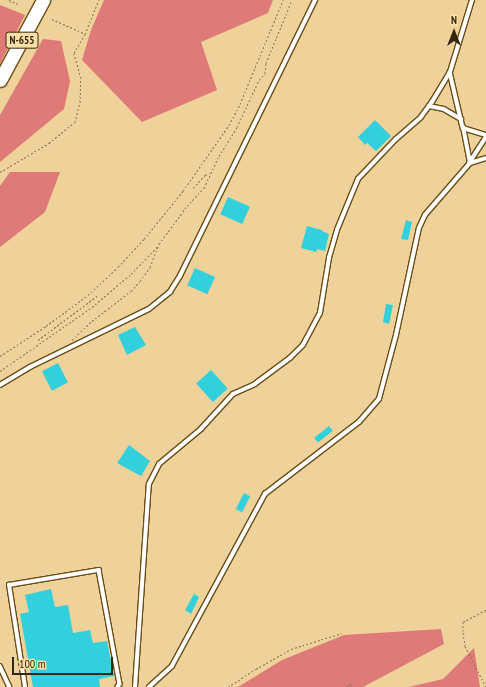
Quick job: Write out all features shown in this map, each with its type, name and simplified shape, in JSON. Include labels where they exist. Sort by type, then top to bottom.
[{"type":"highway","name":"N-655","points":[[0,80],[43,0]]},
{"type":"lane","points":[[0,385],[30,367],[149,309],[170,292],[180,276],[219,198],[315,0]]},
{"type":"lane","points":[[135,687],[149,484],[159,464],[201,429],[232,394],[242,391],[255,384],[286,362],[304,345],[320,313],[330,258],[337,230],[358,179],[396,139],[421,116],[429,106],[450,72],[472,0]]},
{"type":"lane","points":[[450,72],[470,163]]},
{"type":"lane","points":[[429,106],[444,110],[461,120]]},
{"type":"lane","points":[[463,128],[486,135]]},
{"type":"lane","points":[[149,687],[172,666],[265,494],[359,422],[379,399],[396,335],[419,228],[425,215],[470,163],[486,138]]},
{"type":"lane","points":[[470,163],[486,158]]},
{"type":"lane","points":[[25,687],[9,585],[99,570],[120,684],[118,687]]},
{"type":"lane","points":[[0,666],[10,687]]},
{"type":"path","points":[[9,0],[20,5]]},
{"type":"path","points":[[0,172],[49,142],[75,122],[80,102],[81,78],[74,52],[85,34],[98,0]]},
{"type":"path","points":[[0,356],[46,326],[88,295],[118,267],[144,239],[178,196],[229,125],[283,0]]},
{"type":"path","points":[[0,371],[81,315],[132,274],[159,244],[187,206],[204,188],[211,172],[237,128],[259,80],[265,73],[266,62],[292,0]]},
{"type":"path","points":[[52,19],[85,34]]},
{"type":"path","points":[[193,188],[205,175],[211,172]]},
{"type":"path","points":[[65,350],[72,340],[92,321],[131,291],[140,281],[150,268],[159,244]]},
{"type":"path","points":[[38,340],[97,296]]},
{"type":"path","points":[[78,311],[81,315]]},
{"type":"path","points":[[486,610],[463,622],[465,646],[486,687]]},
{"type":"path","points":[[228,687],[292,649],[342,633]]},
{"type":"path","points":[[346,687],[351,684],[351,687]]},
{"type":"shaded area","points":[[104,0],[273,0],[268,13],[201,42],[217,90],[142,122],[82,60],[91,30]]},
{"type":"shaded area","points":[[0,5],[25,15],[0,64]]},
{"type":"shaded area","points":[[43,39],[61,41],[70,81],[64,109],[0,162],[0,115]]},
{"type":"shaded area","points":[[10,172],[60,172],[45,212],[0,247],[0,186]]},
{"type":"shaded area","points":[[441,629],[444,644],[363,687],[238,687],[282,660],[344,635]]},
{"type":"shaded area","points":[[474,648],[480,687],[409,687],[443,679]]},
{"type":"building","points":[[375,120],[391,136],[376,151],[367,143],[365,145],[358,137]]},
{"type":"building","points":[[228,197],[250,207],[242,224],[220,214]]},
{"type":"building","points":[[406,220],[412,222],[408,240],[401,239]]},
{"type":"building","points":[[307,226],[322,230],[329,234],[325,251],[317,249],[316,252],[301,248]]},
{"type":"building","points":[[195,268],[215,277],[207,294],[187,285]]},
{"type":"building","points":[[386,304],[393,305],[389,324],[383,322]]},
{"type":"building","points":[[135,327],[146,345],[127,355],[118,335]]},
{"type":"building","points":[[58,363],[68,383],[52,391],[42,371]]},
{"type":"building","points":[[211,370],[228,389],[213,402],[196,383]]},
{"type":"building","points":[[329,426],[333,431],[318,443],[314,438]]},
{"type":"building","points":[[129,445],[150,461],[141,476],[117,463]]},
{"type":"building","points":[[244,493],[250,496],[242,512],[236,509]]},
{"type":"building","points":[[51,589],[55,607],[68,605],[73,633],[90,630],[93,643],[107,641],[114,676],[99,679],[100,687],[33,687],[20,614],[29,612],[25,595]]},
{"type":"building","points":[[194,594],[199,597],[191,614],[185,610]]}]
